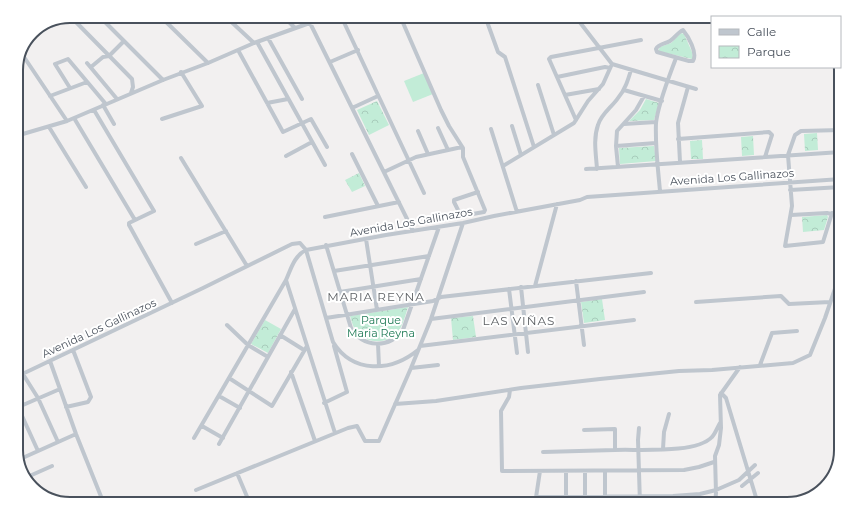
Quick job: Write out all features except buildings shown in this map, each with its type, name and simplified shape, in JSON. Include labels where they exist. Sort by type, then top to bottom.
[{"type":"street","points":[[77,23],[132,79],[133,82],[131,93]]},
{"type":"street","points":[[106,23],[163,80]]},
{"type":"street","points":[[167,23],[208,63]]},
{"type":"street","points":[[233,23],[256,43],[326,165]]},
{"type":"street","points":[[290,23],[295,28]]},
{"type":"street","points":[[23,134],[67,121],[181,72],[310,23],[412,229]]},
{"type":"street","points":[[344,23],[424,193]]},
{"type":"street","points":[[403,23],[441,110],[462,147],[463,157],[478,192],[485,211],[477,214],[461,216],[454,200],[478,192]]},
{"type":"street","points":[[488,23],[498,52],[505,57],[534,147]]},
{"type":"street","points":[[580,23],[600,48],[611,66]]},
{"type":"street","points":[[683,30],[694,51],[695,57],[691,62],[676,58],[656,52],[656,48],[671,40],[683,30]]},
{"type":"street","points":[[268,38],[302,99]]},
{"type":"street","points":[[576,120],[549,59],[551,57],[641,40]]},
{"type":"street","points":[[91,67],[103,57],[109,56],[124,41]]},
{"type":"street","points":[[238,50],[283,132],[312,119],[327,146]]},
{"type":"street","points":[[330,62],[358,50]]},
{"type":"street","points":[[25,58],[67,121]]},
{"type":"street","points":[[660,191],[656,143],[656,122],[676,58]]},
{"type":"street","points":[[70,88],[55,64],[68,59],[104,104],[114,124]]},
{"type":"street","points":[[87,63],[117,99]]},
{"type":"street","points":[[502,166],[574,123],[588,101],[603,84],[611,66]]},
{"type":"street","points":[[557,77],[611,66],[631,70],[696,89]]},
{"type":"street","points":[[597,169],[595,136],[598,124],[603,115],[624,90],[631,70]]},
{"type":"street","points":[[162,119],[202,106],[181,72]]},
{"type":"street","points":[[50,96],[87,82]]},
{"type":"street","points":[[538,85],[554,135]]},
{"type":"street","points":[[680,162],[678,123],[688,87]]},
{"type":"street","points":[[565,95],[599,89]]},
{"type":"street","points":[[624,90],[662,100]]},
{"type":"street","points":[[352,108],[378,96]]},
{"type":"street","points":[[618,167],[616,146],[617,131],[636,110],[644,96]]},
{"type":"street","points":[[267,103],[288,99]]},
{"type":"street","points":[[94,110],[154,211],[129,223],[129,225],[172,303]]},
{"type":"street","points":[[74,118],[135,220]]},
{"type":"street","points":[[624,124],[656,122]]},
{"type":"street","points":[[512,126],[521,155]]},
{"type":"street","points":[[50,127],[86,187]]},
{"type":"street","points":[[438,128],[448,150]]},
{"type":"street","points":[[491,129],[517,212]]},
{"type":"street","points":[[791,215],[832,213],[823,242],[785,246],[791,215],[788,155],[795,135],[801,131],[834,130]]},
{"type":"street","points":[[418,131],[428,154]]},
{"type":"street","points":[[678,139],[770,132],[772,138],[765,157]]},
{"type":"street","points":[[286,156],[312,142]]},
{"type":"street","points":[[616,146],[656,143]]},
{"type":"street","points":[[384,172],[409,160],[428,154],[462,147]]},
{"type":"street","points":[[586,170],[680,162],[834,152]]},
{"type":"street","points":[[352,154],[378,206]]},
{"type":"street","points":[[181,158],[247,266]]},
{"type":"street","name":"Avenida Los Gallinazos","points":[[23,374],[292,244],[300,243],[306,250],[412,229],[463,223],[580,200],[588,197],[834,179]]},
{"type":"street","name":"Avenida Los Gallinazos","points":[[790,190],[834,187]]},
{"type":"street","points":[[325,216],[399,202]]},
{"type":"street","points":[[535,286],[557,204]]},
{"type":"street","points":[[196,490],[348,428],[357,426],[366,441],[379,441],[431,319],[463,223]]},
{"type":"street","points":[[326,245],[351,328],[354,333],[366,342],[378,344],[390,341],[399,335],[405,325],[439,227]]},
{"type":"street","points":[[196,244],[226,231]]},
{"type":"street","points":[[366,238],[377,310]]},
{"type":"street","points":[[194,438],[286,280],[296,258],[299,254],[306,250],[347,392],[324,403]]},
{"type":"street","points":[[334,271],[429,256]]},
{"type":"street","points":[[326,318],[433,301],[438,298],[650,272]]},
{"type":"street","points":[[340,292],[421,279]]},
{"type":"street","points":[[286,280],[306,348],[335,433]]},
{"type":"street","points":[[576,281],[584,345]]},
{"type":"street","points":[[521,288],[528,352]]},
{"type":"street","points":[[509,289],[517,353]]},
{"type":"street","points":[[395,404],[436,401],[510,390],[678,371],[793,363],[810,355],[834,291]]},
{"type":"street","points":[[431,319],[644,292]]},
{"type":"street","points":[[696,302],[781,296],[790,304],[830,302]]},
{"type":"street","points":[[219,444],[295,309]]},
{"type":"street","points":[[333,342],[350,359],[363,365],[386,366],[402,361],[419,348],[515,334],[634,320]]},
{"type":"street","points":[[227,325],[248,345],[268,356]]},
{"type":"street","points":[[760,365],[772,333],[797,331]]},
{"type":"street","points":[[280,335],[306,348]]},
{"type":"street","points":[[378,344],[379,366]]},
{"type":"street","points":[[229,378],[272,406],[306,348]]},
{"type":"street","points":[[66,407],[88,402],[91,397],[73,350]]},
{"type":"street","points":[[50,361],[76,434],[101,497]]},
{"type":"street","points":[[411,368],[438,365]]},
{"type":"street","points":[[715,497],[714,462],[719,445],[720,396],[740,367]]},
{"type":"street","points":[[292,372],[315,441]]},
{"type":"street","points":[[23,374],[38,398],[58,442]]},
{"type":"street","points":[[23,405],[60,389]]},
{"type":"street","points":[[510,390],[509,397],[501,411],[502,471],[684,470],[714,462]]},
{"type":"street","points":[[721,393],[726,398],[756,497]]},
{"type":"street","points":[[219,396],[240,408]]},
{"type":"street","points":[[663,449],[664,432],[669,414]]},
{"type":"street","points":[[23,420],[38,451]]},
{"type":"street","points":[[543,452],[677,449],[700,445],[713,437],[720,422]]},
{"type":"street","points":[[202,426],[223,438]]},
{"type":"street","points":[[584,430],[615,428],[615,450]]},
{"type":"street","points":[[639,428],[638,449],[640,495]]},
{"type":"street","points":[[24,457],[76,434]]},
{"type":"street","points":[[540,471],[536,497],[680,495],[700,494],[716,490],[739,480],[755,465]]},
{"type":"street","points":[[31,475],[52,466]]},
{"type":"street","points":[[566,471],[566,497]]},
{"type":"street","points":[[585,471],[585,496]]},
{"type":"street","points":[[605,471],[605,496]]},
{"type":"street","points":[[742,486],[758,472]]},
{"type":"street","points":[[237,473],[247,497]]},
{"type":"green space","points":[[681,33],[684,34],[692,52],[692,59],[658,51],[660,47],[671,43]]},
{"type":"green space","points":[[424,73],[433,94],[413,102],[404,81]]},
{"type":"green space","points":[[646,99],[659,103],[654,120],[629,121],[640,110]]},
{"type":"green space","points":[[377,101],[389,125],[369,135],[357,110]]},
{"type":"green space","points":[[817,133],[818,150],[805,151],[804,134]]},
{"type":"green space","points":[[753,136],[754,155],[742,156],[741,137]]},
{"type":"green space","points":[[702,140],[703,159],[691,159],[690,141]]},
{"type":"green space","points":[[654,146],[656,161],[620,164],[619,148]]},
{"type":"green space","points":[[359,173],[365,186],[352,192],[345,180]]},
{"type":"green space","points":[[827,215],[828,217],[824,230],[803,232],[802,217]]},
{"type":"green space","points":[[602,299],[605,320],[584,323],[581,302]]},
{"type":"green space","name":"Parque Maria Reyna","points":[[408,307],[404,321],[397,333],[393,337],[383,341],[372,341],[362,337],[355,329],[350,316]]},
{"type":"green space","points":[[473,316],[476,337],[453,340],[451,318]]},
{"type":"green space","points":[[265,320],[281,329],[268,353],[251,344]]},
{"type":"district","name":"MARIA REYNA","points":[[376,297]]},
{"type":"district","name":"LAS VIÑAS","points":[[519,321]]}]
